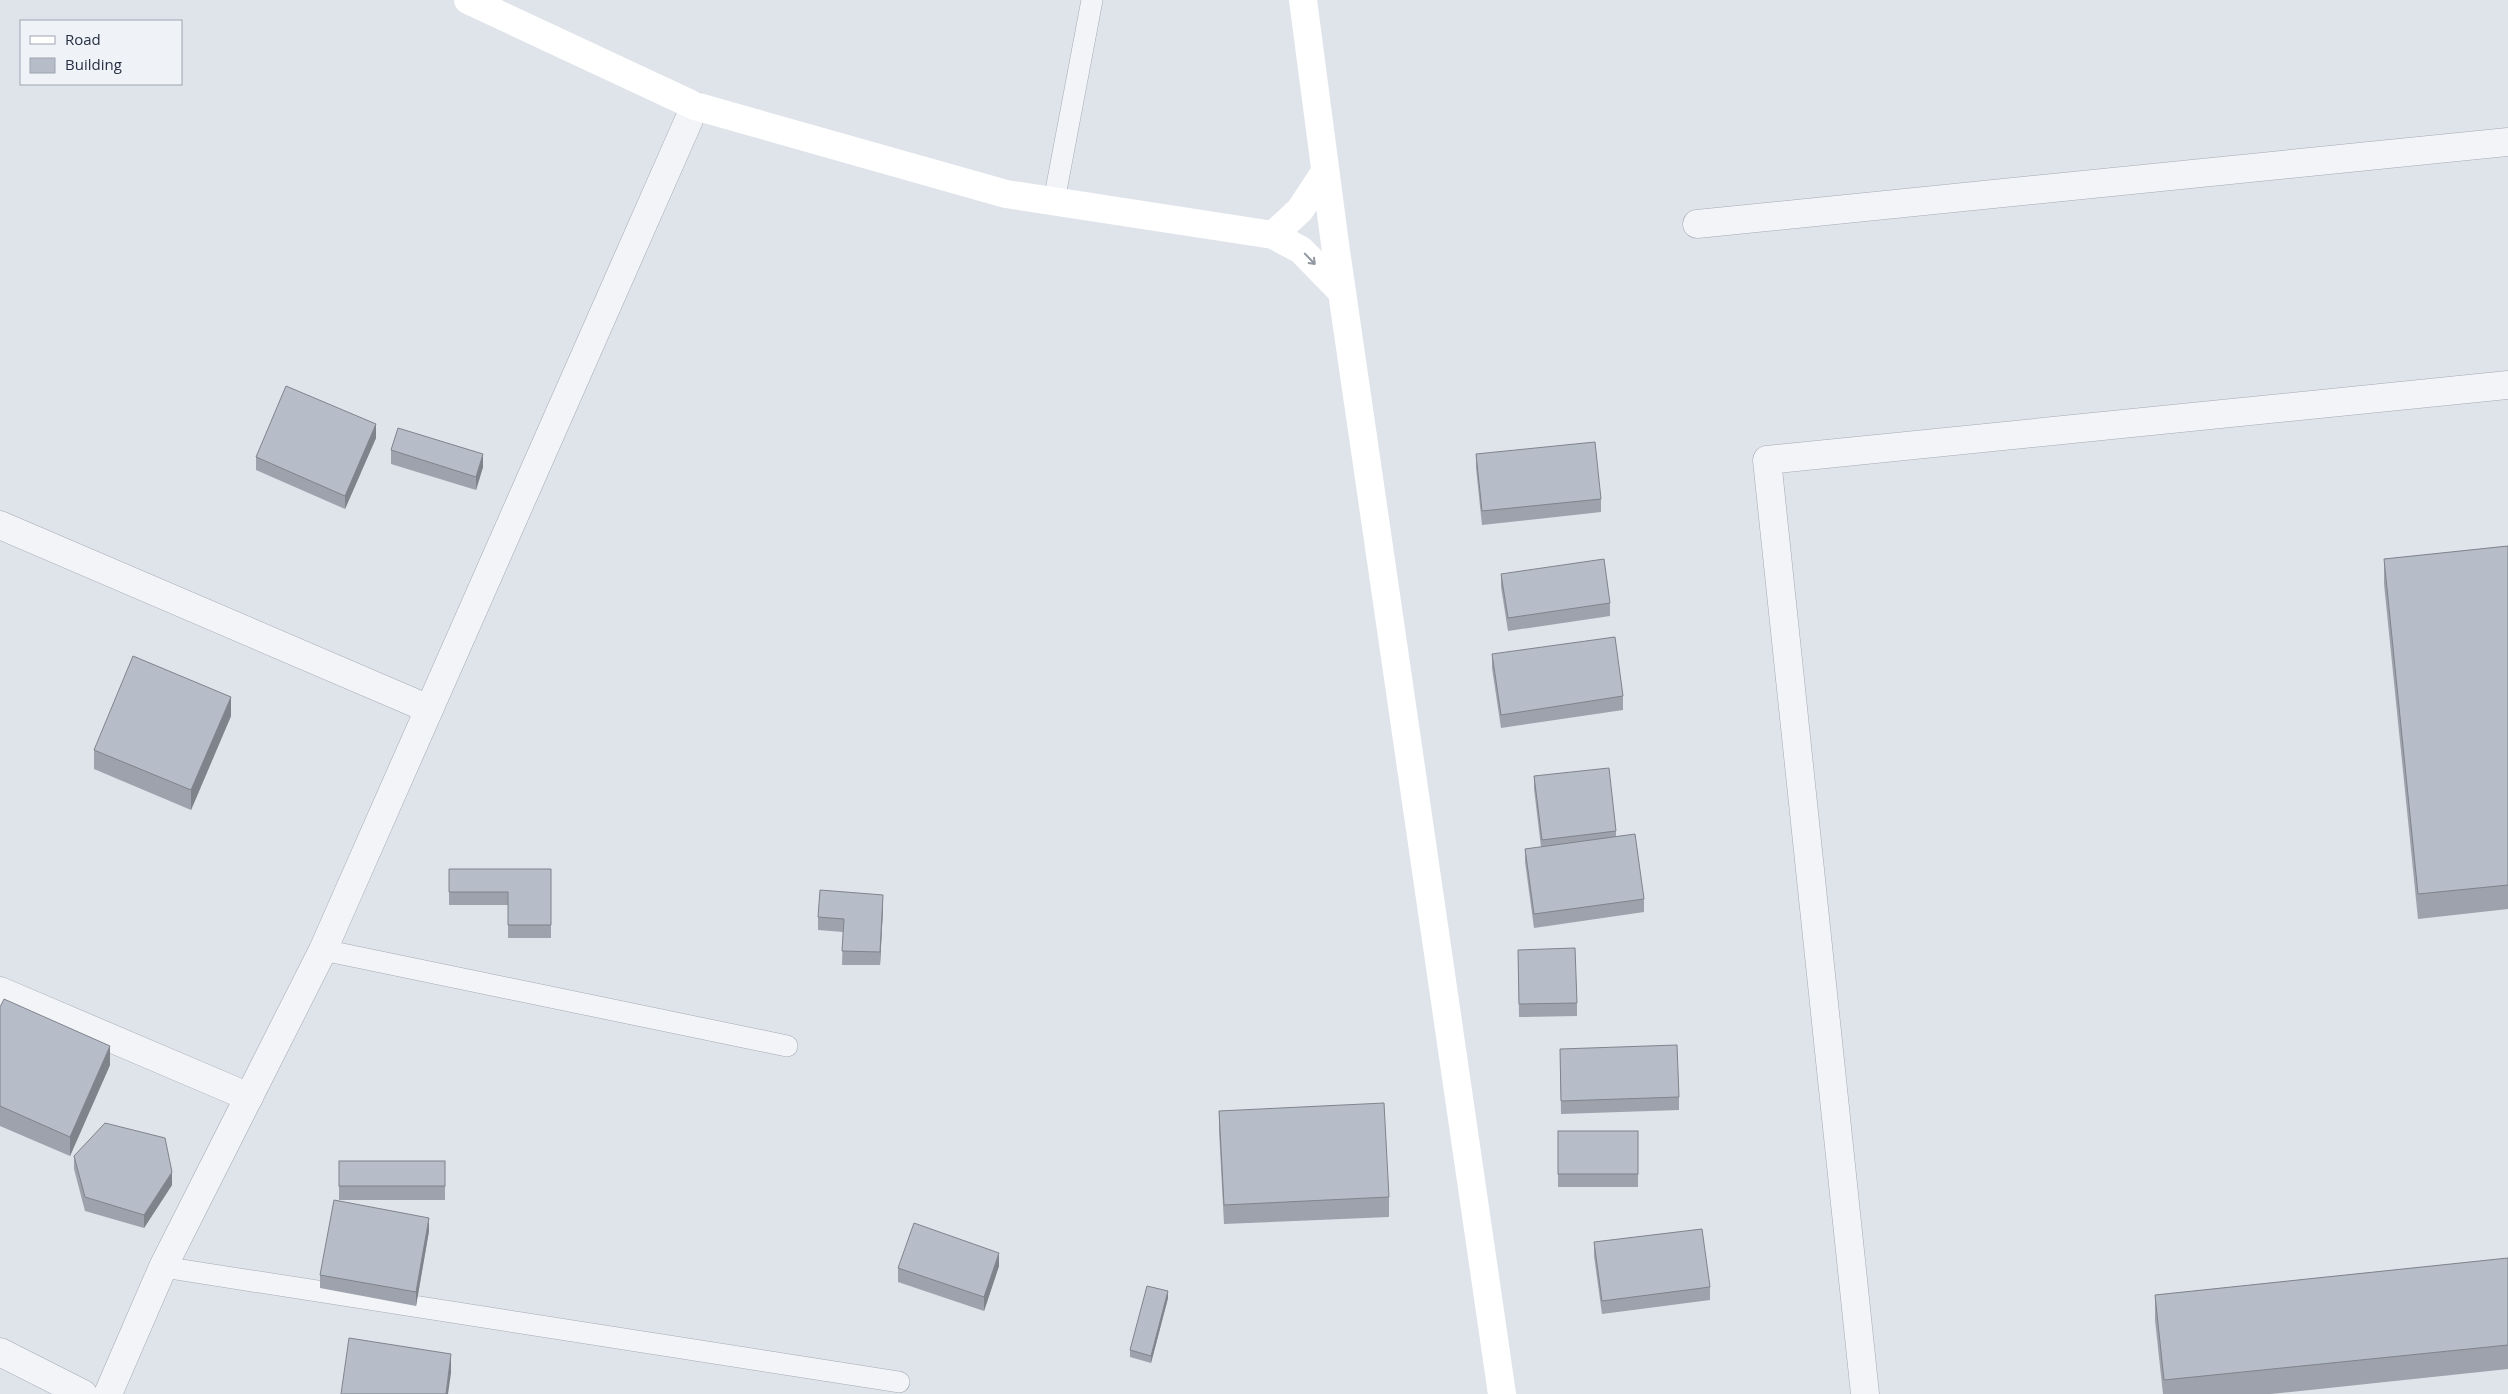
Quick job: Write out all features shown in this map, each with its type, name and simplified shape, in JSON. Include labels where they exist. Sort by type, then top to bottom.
[{"type":"street","points":[[468,0],[695,106],[1006,194],[1273,235],[1301,250],[1342,292]]},
{"type":"street","points":[[1303,0],[1342,292],[1502,1394]]},
{"type":"street","points":[[108,1394],[164,1267],[323,950],[695,106]]},
{"type":"street","points":[[1697,224],[2508,142]]},
{"type":"street","points":[[1273,235],[1300,210],[1325,172]]},
{"type":"street","points":[[1865,1394],[1768,460],[2508,385]]},
{"type":"street","points":[[0,525],[429,709]]},
{"type":"street","points":[[0,990],[249,1098]]},
{"type":"street","points":[[0,1352],[83,1394]]},
{"type":"lane","points":[[1054,201],[1092,0]]},
{"type":"lane","points":[[323,950],[787,1046]]},
{"type":"lane","points":[[164,1267],[899,1382]]},
{"type":"building","points":[[286,386],[376,424],[345,496],[256,457]]},
{"type":"building","points":[[398,428],[483,454],[476,477],[391,450]]},
{"type":"building","points":[[1595,442],[1601,499],[1482,511],[1476,454]]},
{"type":"building","points":[[2508,546],[2508,885],[2418,894],[2384,559]]},
{"type":"building","points":[[1604,559],[1610,603],[1508,618],[1501,574]]},
{"type":"building","points":[[1615,637],[1623,696],[1501,715],[1492,654]]},
{"type":"building","points":[[133,656],[231,697],[191,790],[94,750]]},
{"type":"building","points":[[1609,768],[1616,831],[1542,840],[1534,776]]},
{"type":"building","points":[[1635,834],[1644,899],[1534,914],[1525,849]]},
{"type":"building","points":[[449,869],[551,869],[551,925],[508,925],[508,892],[449,892]]},
{"type":"building","points":[[820,890],[883,895],[880,952],[842,951],[844,919],[818,917]]},
{"type":"building","points":[[1575,948],[1577,1003],[1519,1004],[1518,950]]},
{"type":"building","points":[[4,999],[110,1046],[70,1137],[0,1106],[0,1007]]},
{"type":"building","points":[[1677,1045],[1679,1097],[1561,1101],[1560,1049]]},
{"type":"building","points":[[1384,1103],[1389,1197],[1224,1205],[1219,1111]]},
{"type":"building","points":[[105,1123],[165,1138],[172,1172],[144,1215],[85,1197],[74,1156]]},
{"type":"building","points":[[1558,1131],[1638,1131],[1638,1174],[1558,1174]]},
{"type":"building","points":[[339,1161],[445,1161],[445,1186],[339,1186]]},
{"type":"building","points":[[334,1200],[429,1218],[416,1292],[320,1275]]},
{"type":"building","points":[[914,1223],[999,1253],[984,1297],[898,1268]]},
{"type":"building","points":[[1702,1229],[1710,1287],[1602,1301],[1594,1242]]},
{"type":"building","points":[[2508,1258],[2508,1345],[2164,1380],[2155,1295]]},
{"type":"building","points":[[1147,1286],[1168,1291],[1151,1356],[1130,1350]]},
{"type":"building","points":[[349,1338],[451,1354],[446,1394],[341,1394]]}]
